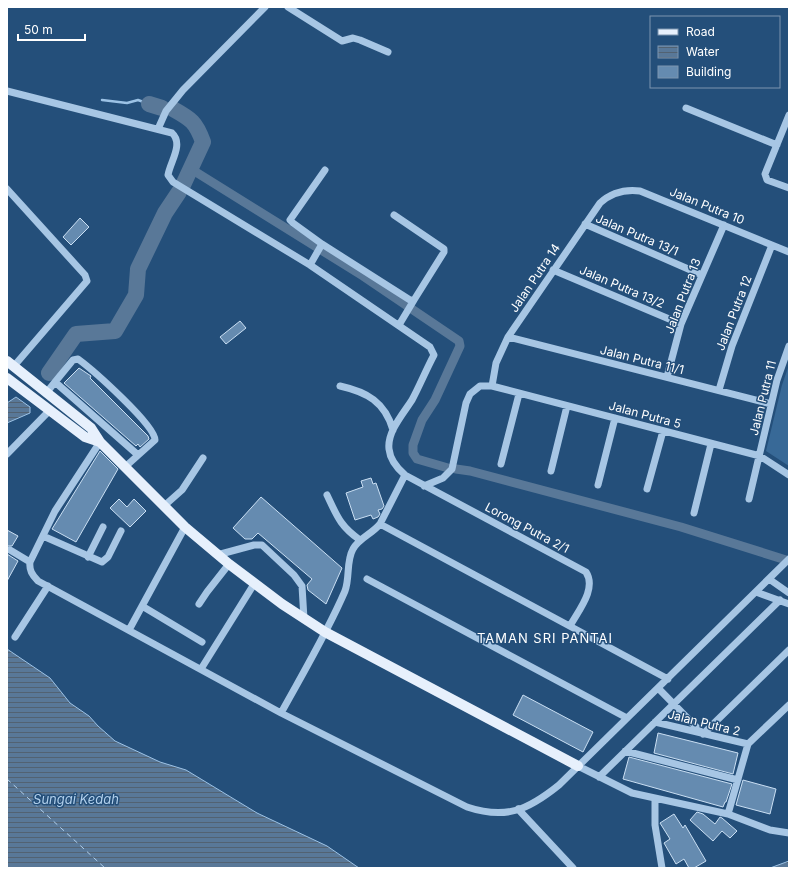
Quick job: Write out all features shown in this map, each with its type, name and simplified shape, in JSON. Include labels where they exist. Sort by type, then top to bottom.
[{"type":"main road","points":[[10,363],[91,428],[100,442],[185,527],[217,555],[254,584],[325,632],[578,766]]},
{"type":"main road","points":[[7,378],[85,437],[100,442]]},
{"type":"street","points":[[158,129],[166,111],[183,90],[265,7]]},
{"type":"street","points":[[288,7],[342,41],[353,38],[388,52]]},
{"type":"street","points":[[7,91],[172,133],[177,140],[177,147],[168,175],[171,180],[310,265],[430,346],[434,355],[412,399],[393,430],[389,448],[390,454],[399,470],[405,475],[377,529],[360,540],[351,553],[345,590],[325,632],[281,713]]},
{"type":"street","points":[[686,108],[777,145]]},
{"type":"street","points":[[789,115],[786,130],[777,145],[765,176],[769,181],[789,188]]},
{"type":"street","points":[[325,170],[290,220],[320,248],[410,300],[412,303]]},
{"type":"street","points":[[7,189],[76,264],[85,275],[87,281],[10,363]]},
{"type":"street","name":"Jalan Putra 10","points":[[614,193],[629,190],[640,191],[789,252]]},
{"type":"street","name":"Jalan Putra 14","points":[[492,386],[496,363],[508,337],[600,203],[614,193]]},
{"type":"street","points":[[394,215],[444,249],[444,252],[399,325]]},
{"type":"street","name":"Jalan Putra 13/1","points":[[585,224],[702,275]]},
{"type":"street","name":"Jalan Putra 13","points":[[667,377],[681,324],[724,225]]},
{"type":"street","name":"Jalan Putra 12","points":[[719,390],[732,346],[772,245]]},
{"type":"street","points":[[310,265],[320,248]]},
{"type":"street","name":"Jalan Putra 13/2","points":[[554,270],[681,324]]},
{"type":"street","name":"Jalan Putra 11/1","points":[[508,337],[772,404]]},
{"type":"street","name":"Jalan Putra 11","points":[[749,499],[777,380],[789,346]]},
{"type":"street","points":[[46,392],[73,360],[80,360],[131,406],[154,435],[155,440],[125,466]]},
{"type":"street","points":[[55,382],[138,455]]},
{"type":"street","points":[[340,386],[371,396],[389,418],[393,430]]},
{"type":"street","points":[[424,486],[443,478],[452,468],[466,403],[470,394],[480,386],[492,386]]},
{"type":"street","name":"Jalan Putra 5","points":[[492,386],[760,456],[789,475]]},
{"type":"street","points":[[501,464],[519,394]]},
{"type":"street","points":[[551,471],[567,406]]},
{"type":"street","points":[[7,454],[50,410]]},
{"type":"street","points":[[598,485],[615,418]]},
{"type":"street","points":[[647,489],[662,431]]},
{"type":"street","points":[[100,442],[69,488],[30,562],[30,567],[34,577],[281,713],[467,807],[494,813],[506,813],[518,809],[549,793],[668,679],[789,559]]},
{"type":"street","points":[[694,513],[712,444]]},
{"type":"street","points":[[164,506],[182,490],[203,458]]},
{"type":"street","name":"Lorong Putra 2/1","points":[[405,475],[586,572],[591,582],[588,593],[570,626]]},
{"type":"street","points":[[328,495],[340,523],[346,530],[360,540]]},
{"type":"street","points":[[380,524],[668,679]]},
{"type":"street","points":[[88,557],[103,527]]},
{"type":"street","points":[[129,630],[185,527]]},
{"type":"street","points":[[43,536],[98,561],[106,560],[121,531]]},
{"type":"street","points":[[217,555],[254,544],[262,546],[294,576],[302,586],[304,619]]},
{"type":"street","points":[[10,550],[30,562]]},
{"type":"street","points":[[199,604],[210,587],[229,564]]},
{"type":"street","points":[[366,579],[627,718]]},
{"type":"street","points":[[769,579],[789,593]]},
{"type":"street","points":[[201,669],[254,584]]},
{"type":"street","points":[[15,638],[48,586]]},
{"type":"street","points":[[756,592],[789,604]]},
{"type":"street","points":[[598,777],[780,600]]},
{"type":"street","points":[[142,606],[202,642]]},
{"type":"street","points":[[658,688],[703,734],[789,650]]},
{"type":"street","points":[[728,814],[748,744],[789,705]]},
{"type":"street","name":"Jalan Putra 2","points":[[655,722],[748,744]]},
{"type":"street","points":[[625,751],[738,780]]},
{"type":"street","points":[[578,766],[632,793],[728,814],[770,830],[789,833]]},
{"type":"street","points":[[655,799],[655,825],[662,868]]},
{"type":"street","points":[[518,809],[570,863],[572,868]]},
{"type":"shaded area","points":[[789,365],[789,466],[766,451],[782,385]]},
{"type":"water","points":[[16,397],[30,407],[30,413],[7,423],[7,403]]},
{"type":"water","name":"Sungai Kedah","points":[[7,649],[50,678],[70,703],[89,716],[115,741],[160,762],[186,770],[257,813],[327,846],[359,868],[7,868]]},
{"type":"water","points":[[789,861],[789,868],[770,868]]},
{"type":"building","points":[[80,218],[89,227],[71,245],[63,237]]},
{"type":"building","points":[[240,321],[246,328],[226,344],[220,337]]},
{"type":"building","points":[[79,368],[91,376],[90,378],[148,436],[149,439],[140,447],[138,444],[136,446],[64,383]]},
{"type":"building","points":[[100,451],[118,469],[76,542],[52,529]]},
{"type":"building","points":[[371,478],[373,484],[376,483],[384,506],[382,509],[378,510],[380,514],[378,517],[373,519],[371,515],[355,520],[346,493],[363,487],[361,481]]},
{"type":"building","points":[[261,497],[342,568],[326,604],[308,590],[307,585],[312,579],[258,533],[252,539],[245,539],[233,528]]},
{"type":"building","points":[[119,499],[127,507],[134,499],[146,511],[130,527],[110,508]]},
{"type":"building","points":[[7,530],[18,536],[12,546],[7,546]]},
{"type":"building","points":[[7,554],[18,561],[7,581]]},
{"type":"building","points":[[523,695],[593,732],[583,752],[513,715]]},
{"type":"building","points":[[658,733],[738,753],[733,774],[654,753]]},
{"type":"building","points":[[629,757],[732,784],[726,802],[723,807],[623,779]]},
{"type":"building","points":[[743,780],[776,789],[770,814],[736,805]]},
{"type":"building","points":[[697,812],[703,814],[715,824],[720,817],[737,831],[730,838],[722,831],[713,841],[690,820]]},
{"type":"building","points":[[674,814],[683,828],[685,825],[706,861],[694,868],[689,868],[684,859],[676,864],[664,843],[670,839],[660,823]]},
{"type":"waterway","points":[[102,100],[127,103],[138,100],[149,104]]},
{"type":"waterway","points":[[149,104],[162,108]]},
{"type":"waterway","points":[[173,109],[195,125],[203,142],[183,185]]},
{"type":"waterway","points":[[191,169],[363,276],[459,341],[460,346],[435,400],[422,420],[413,445],[413,453],[417,459],[448,468]]},
{"type":"waterway","points":[[49,373],[76,334],[115,331],[136,295],[138,269],[165,213],[179,192]]},
{"type":"waterway","points":[[456,469],[470,471],[681,527],[786,560]]},
{"type":"ferry route","points":[[7,779],[105,868]]},
{"type":"district","name":"TAMAN SRI PANTAI","points":[[545,638]]}]
